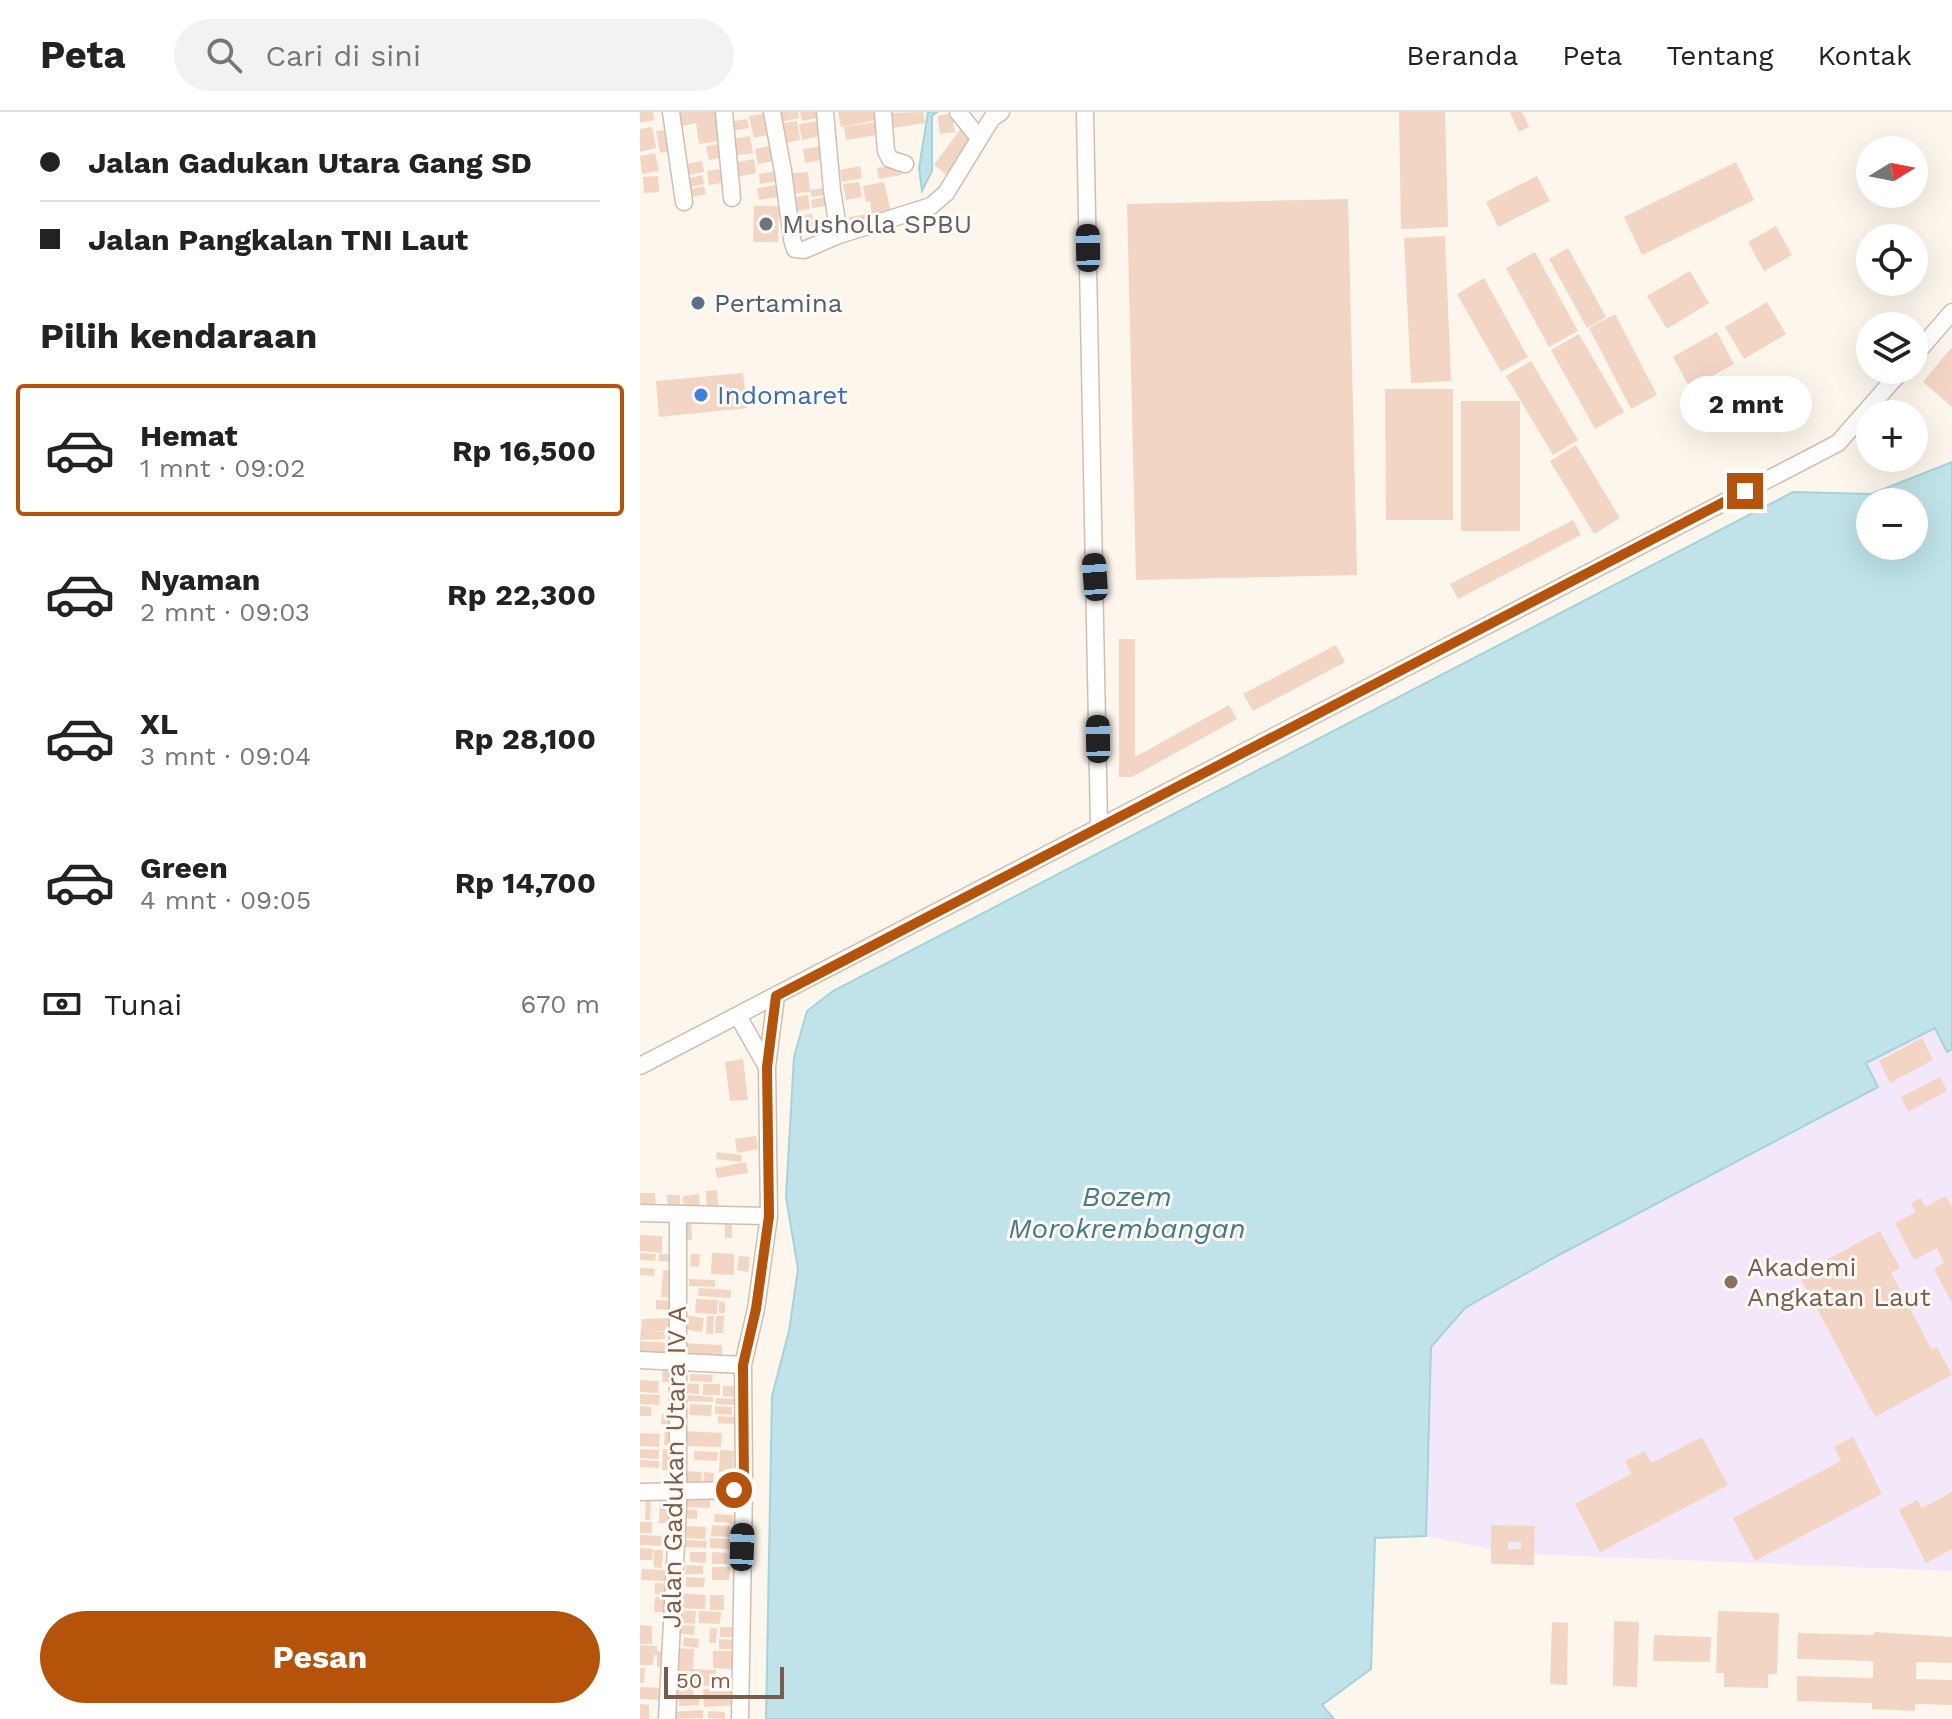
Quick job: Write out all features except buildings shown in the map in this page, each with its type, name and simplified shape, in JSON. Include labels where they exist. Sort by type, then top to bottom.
[{"type":"street","points":[[671,112],[684,202]]},
{"type":"street","points":[[724,112],[732,198]]},
{"type":"street","points":[[772,112],[792,239],[798,250],[931,206],[946,193],[992,118],[1001,112]]},
{"type":"street","points":[[825,112],[839,235]]},
{"type":"street","points":[[883,112],[886,151],[890,159],[905,164]]},
{"type":"street","points":[[958,112],[979,138]]},
{"type":"street","points":[[1085,112],[1099,826]]},
{"type":"street","points":[[1928,340],[1952,312]]},
{"type":"street","points":[[640,1066],[1838,443],[1890,384]]},
{"type":"street","points":[[740,1719],[743,1365],[756,1309],[769,1216],[767,1067],[776,996]]},
{"type":"street","points":[[738,1016],[767,1067]]},
{"type":"street","points":[[640,1213],[769,1216]]},
{"type":"street","name":"Jalan Gadukan Utara IV A","points":[[667,1719],[678,1491],[678,1215]]},
{"type":"street","points":[[640,1360],[743,1365]]},
{"type":"street","points":[[640,1492],[734,1490],[744,1487]]},
{"type":"shaded area","name":"Akademi Angkatan Laut","points":[[1935,1027],[1947,1051],[1952,1049],[1952,1571],[1508,1553],[1426,1536],[1431,1347],[1465,1308],[1877,1086],[1866,1063]]},
{"type":"water","points":[[928,112],[937,112],[932,116],[932,171],[922,191],[919,168]]},
{"type":"water","name":"Bozem Morokrembangan","points":[[1952,462],[1952,1049],[1947,1052],[1935,1028],[1866,1063],[1878,1087],[1555,1257],[1465,1308],[1431,1347],[1426,1536],[1375,1538],[1371,1669],[1322,1705],[1334,1719],[766,1719],[772,1396],[789,1331],[798,1269],[786,1197],[794,1057],[807,1011],[833,991],[1793,492],[1856,494],[1856,560],[1928,560],[1928,488],[1886,488]]},
{"type":"place","name":"Musholla SPBU","points":[[766,224]]},
{"type":"place","name":"Pertamina","points":[[698,303]]},
{"type":"place","name":"Indomaret","points":[[701,395]]},
{"type":"place","name":"Akademi Angkatan Laut","points":[[1731,1282]]},
{"type":"route","points":[[734,1490],[744,1487],[743,1365],[756,1309],[769,1216],[767,1067],[776,996],[1745,491]]}]
